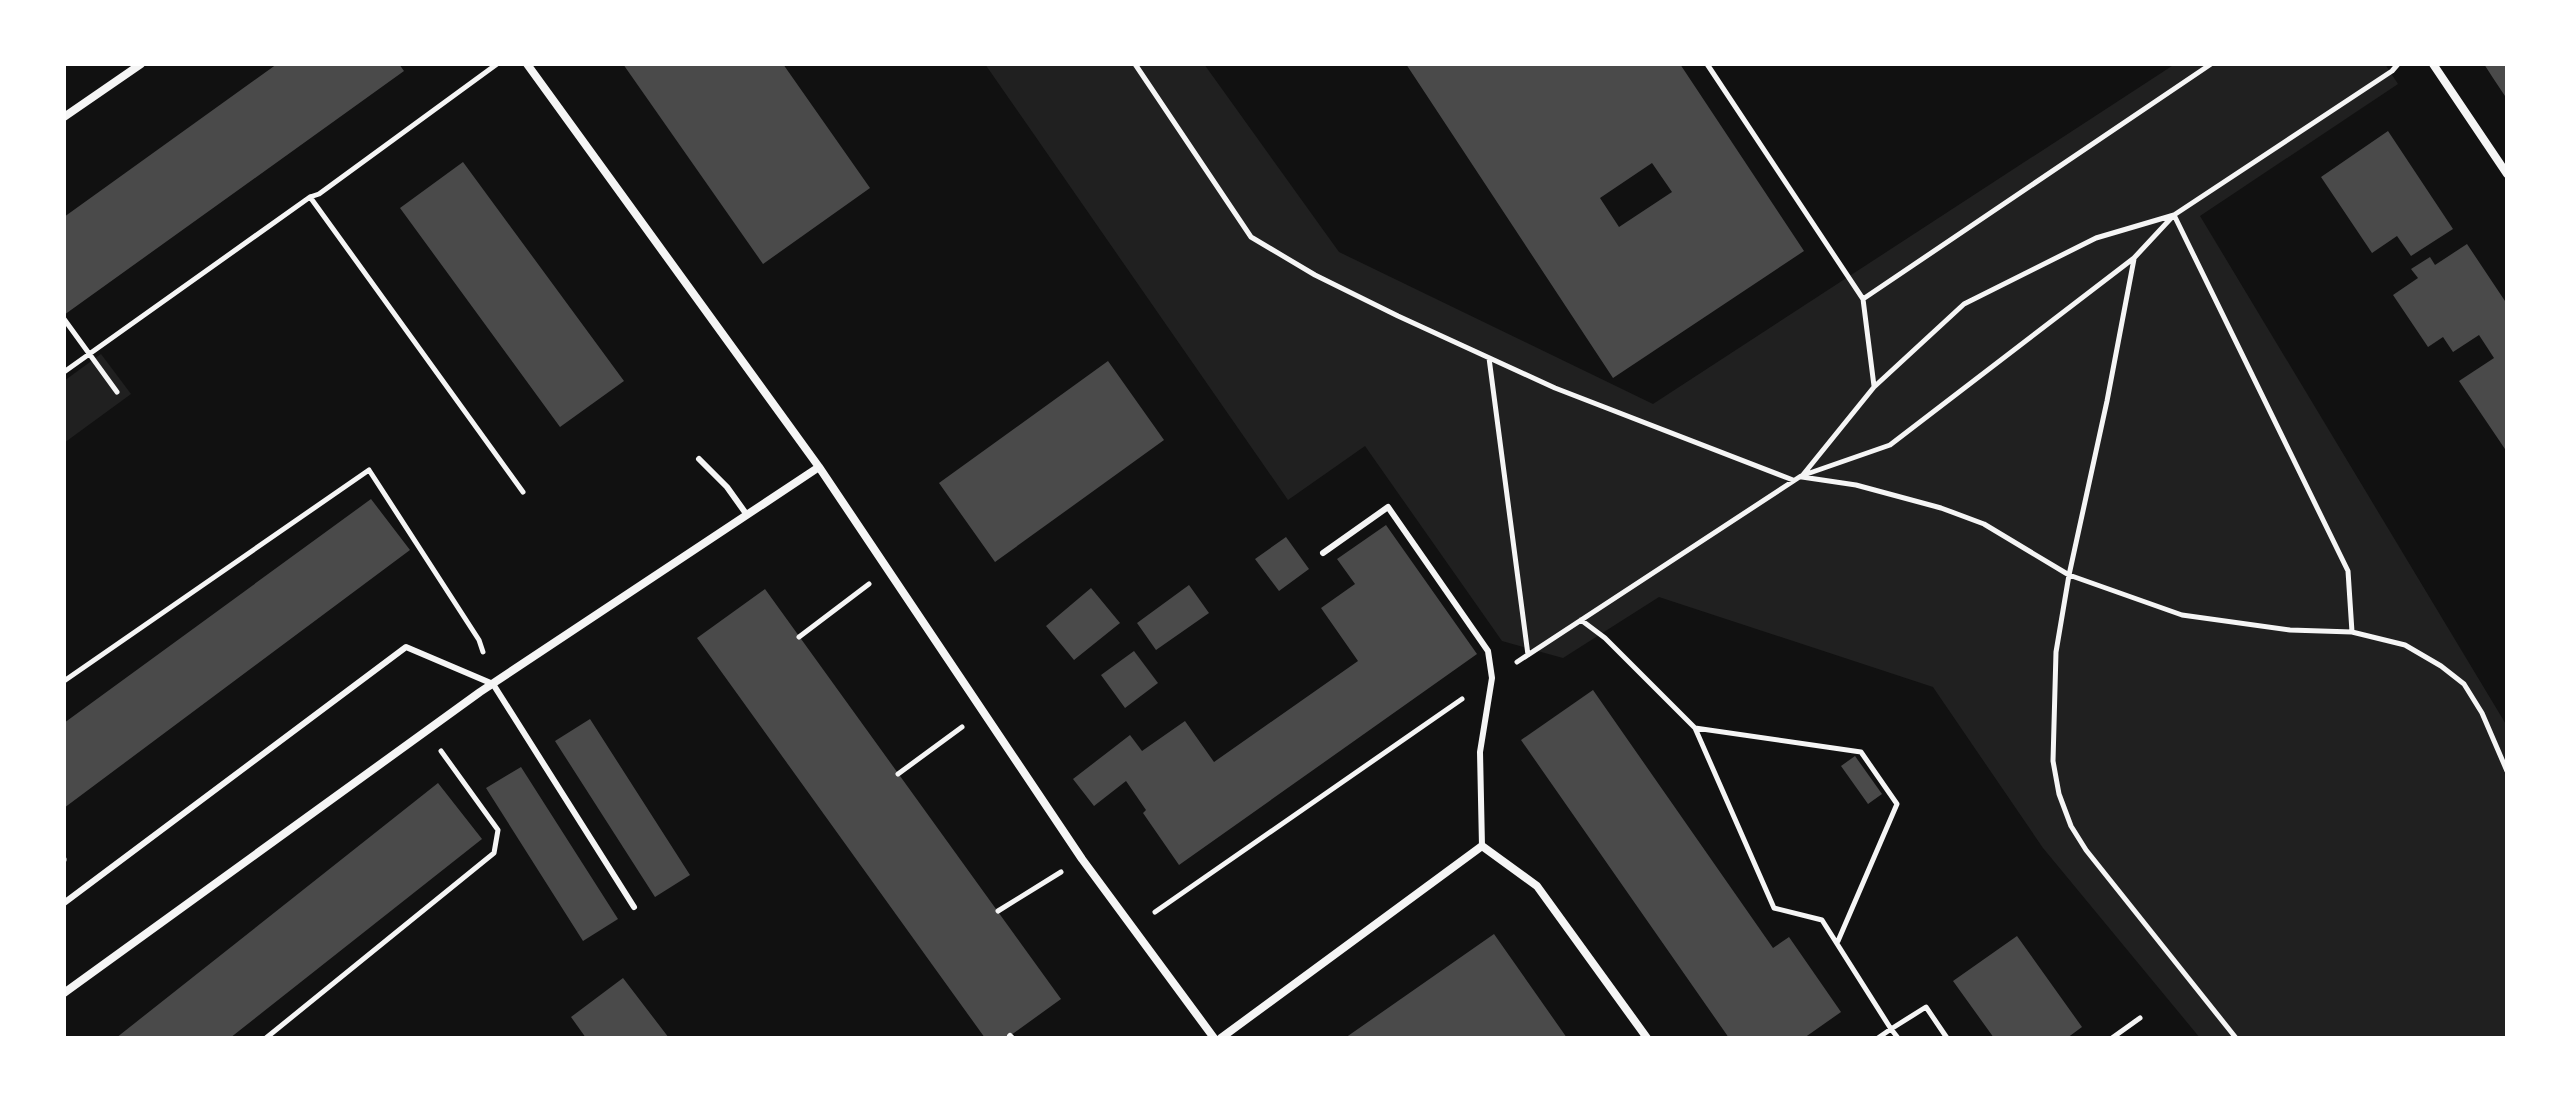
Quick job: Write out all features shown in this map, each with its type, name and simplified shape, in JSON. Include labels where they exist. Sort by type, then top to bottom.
[{"type":"street","points":[[64,117],[141,64]]},
{"type":"street","points":[[527,64],[819,467],[1082,859],[1214,1038]]},
{"type":"street","points":[[2433,64],[2507,174]]},
{"type":"street","points":[[64,993],[493,684],[819,467]]},
{"type":"street","points":[[1221,1038],[1482,846],[1537,886],[1647,1038]]},
{"type":"lane","points":[[699,459],[727,487],[747,515]]},
{"type":"lane","points":[[1323,553],[1388,507],[1488,651],[1492,678],[1480,752],[1482,846]]},
{"type":"lane","points":[[64,903],[406,647],[493,684],[634,907]]},
{"type":"path","points":[[64,372],[310,197],[319,194],[497,64]]},
{"type":"path","points":[[1135,64],[1251,237],[1329,282],[1555,388],[1794,481]]},
{"type":"path","points":[[1707,64],[1863,299],[1874,387]]},
{"type":"path","points":[[1863,299],[2211,64]]},
{"type":"path","points":[[1801,476],[1890,445],[2134,258],[2174,215],[2392,71],[2398,64]]},
{"type":"path","points":[[310,197],[523,492]]},
{"type":"path","points":[[1132,929],[1492,678],[1801,476],[1874,387],[1964,304],[2096,238],[2174,215]]},
{"type":"path","points":[[2174,215],[2348,571],[2352,632]]},
{"type":"path","points":[[2134,258],[2056,652],[2053,761],[2059,794],[2071,826],[2086,850],[2236,1038]]},
{"type":"path","points":[[64,319],[117,392]]},
{"type":"path","points":[[1489,358],[1528,655]]},
{"type":"path","points":[[64,681],[369,470],[479,640],[493,684]]},
{"type":"path","points":[[1801,476],[1856,485],[1984,524],[2069,575],[2182,615],[2290,630],[2352,632],[2405,645],[2464,684],[2482,713],[2507,771]]},
{"type":"path","points":[[799,637],[889,569]]},
{"type":"path","points":[[1581,620],[1605,638],[1695,728],[1774,908],[1822,920],[1898,1038]]},
{"type":"path","points":[[898,774],[982,713]]},
{"type":"path","points":[[1695,728],[1861,752],[1897,804],[1838,941]]},
{"type":"path","points":[[266,1038],[494,853],[498,830],[426,731]]},
{"type":"path","points":[[998,911],[1082,859]]},
{"type":"path","points":[[1878,1038],[1926,1007],[1947,1038]]},
{"type":"path","points":[[2112,1038],[2140,1018]]},
{"type":"shaded area","points":[[985,64],[1204,64],[1339,252],[1653,404],[2175,64],[2385,64],[2398,84],[2200,216],[2507,726],[2507,1038],[2200,1038],[2043,848],[1933,687],[1659,597],[1563,658],[1502,641],[1365,446],[1288,500]]},
{"type":"shaded area","points":[[101,354],[131,394],[64,443],[64,381]]},
{"type":"building","points":[[277,64],[399,64],[404,71],[64,315],[64,217]]},
{"type":"building","points":[[623,64],[783,64],[870,188],[763,264]]},
{"type":"building","points":[[1406,64],[1680,64],[1804,251],[1613,378]],"holes":[[[1652,163],[1672,192],[1619,227],[1600,198]]]},
{"type":"building","points":[[2484,64],[2507,64],[2507,99],[2493,78]]},
{"type":"building","points":[[2388,131],[2453,229],[2411,256],[2397,236],[2372,253],[2321,177]]},
{"type":"building","points":[[463,162],[624,381],[560,427],[400,208]]},
{"type":"building","points":[[2467,244],[2507,304],[2507,452],[2459,381],[2494,358],[2479,335],[2453,352],[2443,337],[2428,347],[2393,295],[2418,278],[2411,269],[2430,257],[2435,265]]},
{"type":"building","points":[[1108,361],[1164,440],[995,562],[939,483]]},
{"type":"building","points":[[371,499],[410,550],[64,808],[64,723]]},
{"type":"building","points":[[1386,525],[1477,654],[1179,865],[1143,813],[1146,810],[1126,781],[1094,806],[1073,779],[1130,735],[1142,751],[1185,721],[1214,762],[1358,661],[1321,608],[1355,584],[1337,559]]},
{"type":"building","points":[[1286,537],[1309,569],[1279,591],[1255,559]]},
{"type":"building","points":[[1189,585],[1209,613],[1156,650],[1137,623]]},
{"type":"building","points":[[1091,588],[1120,623],[1074,660],[1046,626]]},
{"type":"building","points":[[765,589],[1061,999],[1007,1038],[985,1038],[697,638]]},
{"type":"building","points":[[1134,651],[1158,683],[1125,708],[1101,675]]},
{"type":"building","points":[[1593,690],[1773,948],[1789,937],[1841,1012],[1804,1038],[1729,1038],[1521,740]]},
{"type":"building","points":[[590,719],[690,875],[655,897],[555,741]]},
{"type":"building","points":[[1855,756],[1882,794],[1868,804],[1841,766]]},
{"type":"building","points":[[521,767],[618,919],[583,941],[486,788]]},
{"type":"building","points":[[438,783],[482,839],[230,1038],[116,1038]]},
{"type":"building","points":[[1494,934],[1567,1038],[1345,1038]]},
{"type":"building","points":[[2017,936],[2082,1027],[2067,1038],[1994,1038],[1953,981]]},
{"type":"building","points":[[623,978],[669,1038],[586,1038],[571,1017]]}]
